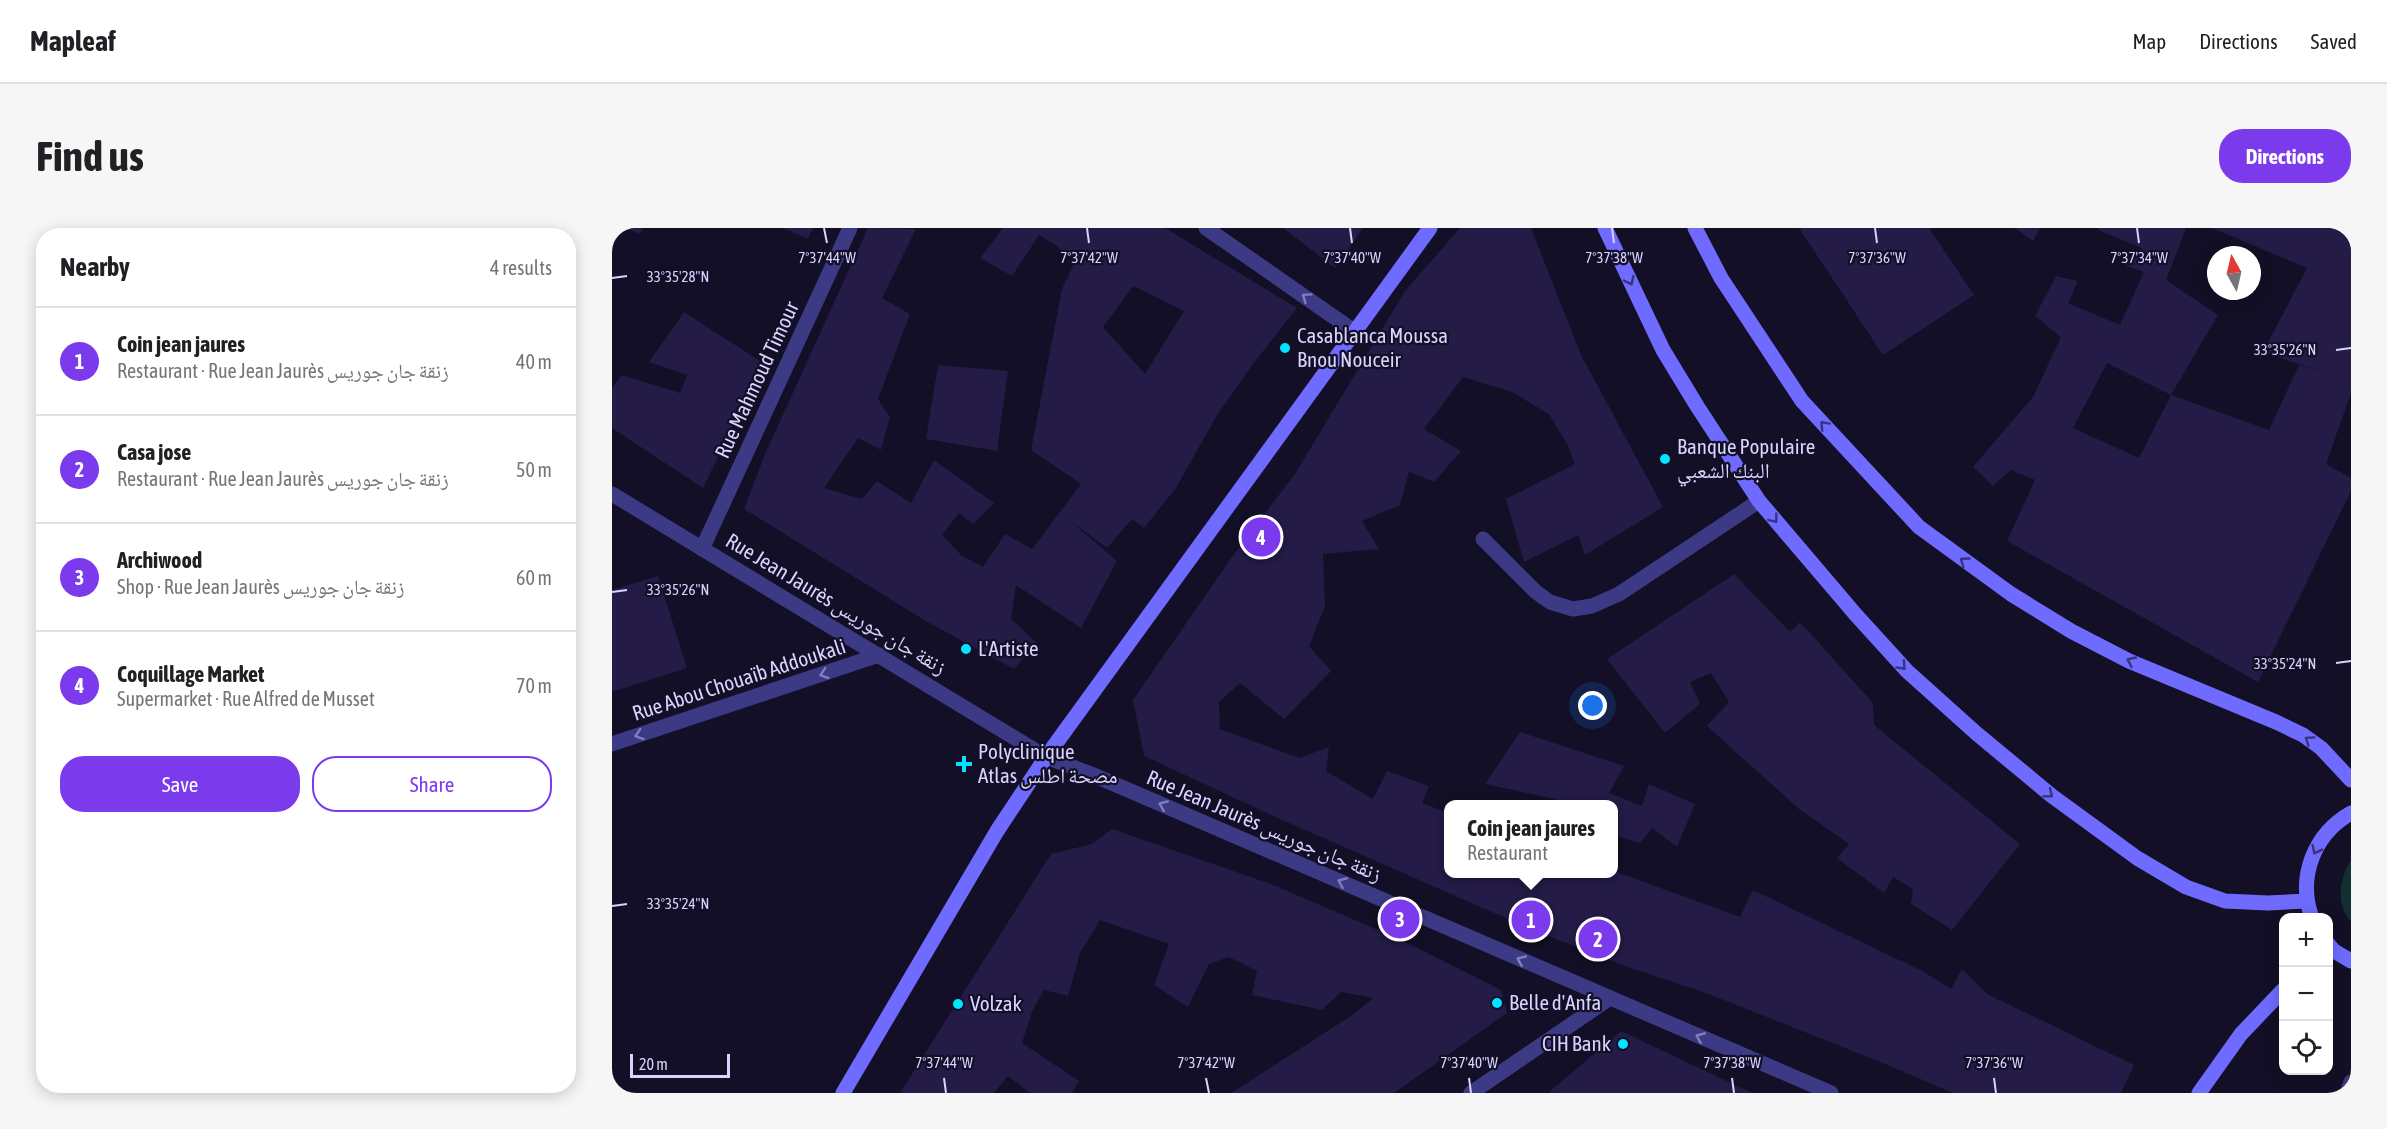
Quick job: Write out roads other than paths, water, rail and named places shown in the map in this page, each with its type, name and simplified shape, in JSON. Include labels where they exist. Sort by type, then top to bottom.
[{"type":"main road","points":[[843,1093],[997,831],[1046,757],[1430,228]]},
{"type":"main road","points":[[1605,228],[1663,350],[1759,501],[1826,581],[1907,671],[2052,796],[2137,858],[2186,887],[2225,901],[2268,903],[2307,901]]},
{"type":"main road","points":[[1695,228],[1721,278],[1802,401],[1919,527],[2011,594],[2070,631],[2129,661],[2303,735],[2321,748],[2351,780]]},
{"type":"main road","points":[[2311,913],[2307,901],[2308,870],[2315,849],[2327,832],[2351,813]]},
{"type":"main road","points":[[2333,952],[2351,961]]},
{"type":"main road","points":[[2199,1093],[2241,1034],[2279,993]]},
{"type":"street","name":"Rue Mahmoud Timour","points":[[702,549],[850,228]]},
{"type":"street","points":[[1206,228],[1354,331]]},
{"type":"street","name":"Rue Jean Jaurès زنقة جان جوريس","points":[[612,494],[1046,757],[1091,774],[1831,1093]]},
{"type":"street","points":[[1483,539],[1536,592],[1550,602],[1573,609],[1592,606],[1619,594],[1759,501]]},
{"type":"street","name":"Rue Abou Chouaïb Addoukali","points":[[612,744],[879,655]]},
{"type":"street","points":[[1471,1093],[1610,998]]},
{"type":"street","points":[[2348,1093],[2351,1082]]},
{"type":"place","name":"Casablanca Moussa Bnou Nouceir","points":[[1285,348]]},
{"type":"place","name":"Banque Populaire البنك الشعبي","points":[[1665,459]]},
{"type":"place","name":"Coquillage Market","points":[[1261,537]]},
{"type":"place","name":"L'Artiste","points":[[966,649]]},
{"type":"place","name":"Polyclinique Atlas مصحة اطلس","points":[[964,764]]},
{"type":"place","name":"Archiwood","points":[[1400,919]]},
{"type":"place","name":"Coin jean jaures","points":[[1531,920]]},
{"type":"place","name":"Casa jose","points":[[1598,939]]},
{"type":"place","name":"Belle d'Anfa","points":[[1497,1003]]},
{"type":"place","name":"Volzak","points":[[958,1004]]},
{"type":"place","name":"CIH Bank","points":[[1623,1044]]}]
